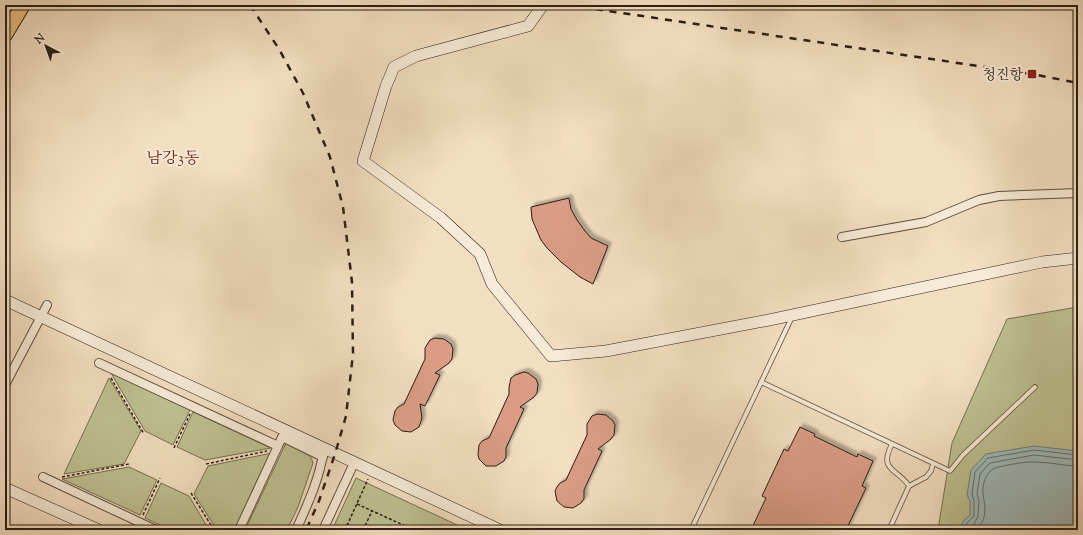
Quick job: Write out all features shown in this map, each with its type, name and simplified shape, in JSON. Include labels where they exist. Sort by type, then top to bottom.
[{"type":"highway","points":[[5,35],[23,5]]},
{"type":"street","points":[[543,5],[528,26],[416,56],[394,67],[386,86],[363,161],[441,218],[480,254],[492,284],[551,356],[606,351],[792,315],[1042,262],[1078,258]]},
{"type":"street","points":[[842,237],[926,222],[979,200],[999,196],[1078,193]]},
{"type":"street","points":[[5,300],[323,453]]},
{"type":"street","points":[[5,386],[47,305]]},
{"type":"street","points":[[101,364],[277,447]]},
{"type":"street","points":[[239,530],[282,436],[323,453],[354,463],[500,530]]},
{"type":"street","points":[[296,530],[308,503],[322,464],[323,453]]},
{"type":"street","points":[[323,530],[354,463]]},
{"type":"street","points":[[45,479],[156,530]]},
{"type":"street","points":[[5,488],[99,530]]},
{"type":"lane","points":[[691,530],[792,315]]},
{"type":"lane","points":[[761,382],[950,471],[963,455],[1035,386]]},
{"type":"lane","points":[[892,444],[886,458],[888,464],[892,470],[909,486]]},
{"type":"lane","points":[[889,530],[909,486],[926,477],[934,464]]},
{"type":"path","points":[[101,364],[144,434]]},
{"type":"path","points":[[174,448],[194,407]]},
{"type":"path","points":[[206,464],[277,447]]},
{"type":"path","points":[[45,479],[129,464]]},
{"type":"path","points":[[345,530],[372,471]]},
{"type":"path","points":[[140,523],[160,478]]},
{"type":"path","points":[[191,493],[214,530]]},
{"type":"path","points":[[357,504],[414,530]]},
{"type":"path","points":[[363,530],[372,511]]},
{"type":"green space","points":[[1078,307],[1078,530],[938,530],[952,443],[1007,319]]},
{"type":"green space","points":[[111,373],[190,410],[173,445],[145,431]]},
{"type":"green space","points":[[109,378],[141,431],[124,464],[64,474]]},
{"type":"green space","points":[[193,412],[271,448],[205,460],[177,447]]},
{"type":"green space","points":[[286,443],[302,450],[312,459],[313,463],[298,507],[287,530],[245,530]]},
{"type":"green space","points":[[272,453],[234,530],[217,530],[194,494],[208,466]]},
{"type":"green space","points":[[129,467],[157,480],[140,515],[62,479]]},
{"type":"green space","points":[[356,478],[468,530],[332,530]]},
{"type":"green space","points":[[161,483],[189,496],[209,530],[171,530],[145,518]]},
{"type":"water","points":[[1034,446],[1078,451],[1078,530],[960,530],[963,521],[970,515],[970,501],[967,495],[971,470],[986,454]]},
{"type":"building","points":[[569,198],[571,209],[585,231],[591,238],[608,246],[593,284],[580,277],[561,262],[547,248],[541,240],[532,219],[531,207]]},
{"type":"building","points":[[435,338],[444,339],[451,344],[453,349],[452,359],[435,373],[440,375],[425,406],[420,404],[422,418],[419,427],[411,432],[402,431],[395,425],[393,420],[395,411],[398,407],[404,404],[425,359],[425,348],[430,340]]},
{"type":"building","points":[[524,372],[536,379],[538,384],[537,393],[520,407],[524,409],[506,448],[506,457],[504,461],[496,466],[486,466],[479,459],[479,445],[482,441],[489,438],[509,394],[511,378]]},
{"type":"building","points":[[597,414],[606,415],[613,421],[615,425],[614,435],[598,449],[602,451],[584,490],[584,499],[573,508],[564,507],[557,501],[555,491],[560,483],[566,480],[587,435],[587,424],[592,416]]},
{"type":"building","points":[[800,427],[815,434],[814,436],[857,457],[858,454],[873,461],[862,486],[866,488],[846,530],[751,530],[766,498],[762,496],[784,449],[788,451]]},
{"type":"railway","points":[[250,5],[279,49],[303,93],[330,157],[343,207],[352,282],[353,354],[346,416],[319,501],[306,530]]},
{"type":"railway","points":[[568,5],[1032,74],[1078,83]]},
{"type":"place","name":"청진항","points":[[1032,74]]},
{"type":"district","name":"남강3동","points":[[173,157]]}]
